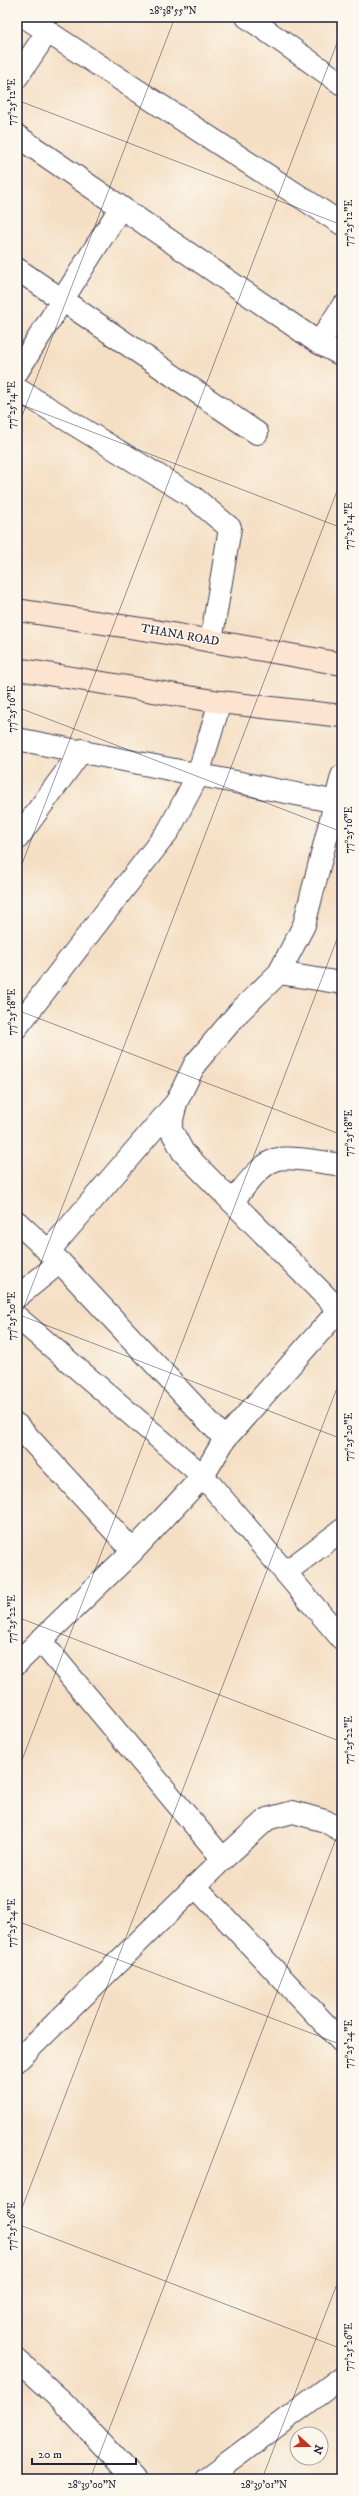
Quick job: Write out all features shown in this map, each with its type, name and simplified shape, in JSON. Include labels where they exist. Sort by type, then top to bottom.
[{"type":"street","points":[[25,17],[342,224]]},
{"type":"street","points":[[247,17],[342,84]]},
{"type":"street","points":[[17,77],[48,31]]},
{"type":"street","points":[[17,136],[319,343],[342,355]]},
{"type":"street","points":[[17,372],[120,207]]},
{"type":"street","points":[[17,269],[257,433]]},
{"type":"street","points":[[319,343],[342,307]]},
{"type":"street","points":[[17,389],[192,497],[230,528],[211,641]]},
{"type":"street","name":"THANA ROAD","points":[[17,610],[211,641],[342,664]]},
{"type":"street","points":[[17,669],[220,702],[342,716]]},
{"type":"street","points":[[17,1027],[169,830],[198,775],[220,702]]},
{"type":"street","points":[[17,738],[338,803]]},
{"type":"street","points":[[17,839],[82,750]]},
{"type":"street","points":[[17,1297],[54,1257],[176,1102],[195,1064],[239,1012],[279,973],[304,925],[338,803],[342,776]]},
{"type":"street","points":[[279,973],[342,983]]},
{"type":"street","points":[[17,1663],[133,1551],[203,1476],[226,1439],[341,1311],[183,1152],[170,1128],[176,1102]]},
{"type":"street","points":[[232,1202],[256,1174],[275,1159],[304,1160],[342,1165]]},
{"type":"street","points":[[17,1222],[54,1257],[226,1439]]},
{"type":"street","points":[[17,1317],[203,1476],[342,1639]]},
{"type":"street","points":[[17,1425],[133,1551]]},
{"type":"street","points":[[286,1572],[342,1530]]},
{"type":"street","points":[[40,1640],[223,1859]]},
{"type":"street","points":[[17,2060],[223,1859],[267,1819],[293,1812],[325,1821],[342,1831]]},
{"type":"street","points":[[195,1886],[342,2042]]},
{"type":"street","points":[[17,2360],[62,2402],[134,2479]]},
{"type":"street","points":[[206,2479],[342,2377]]}]
